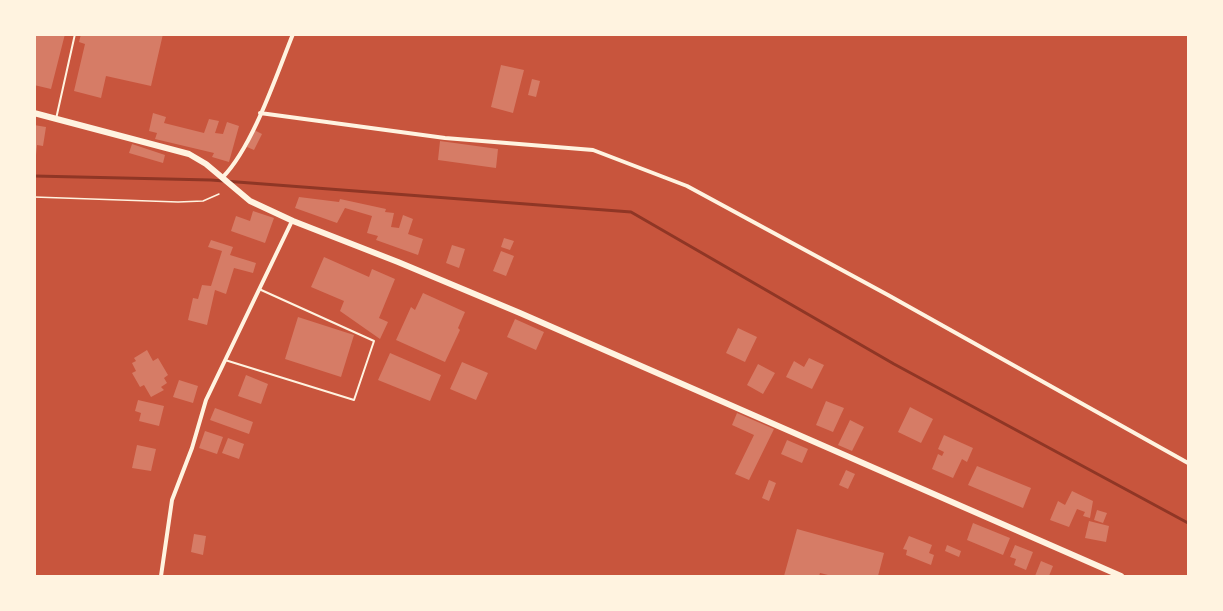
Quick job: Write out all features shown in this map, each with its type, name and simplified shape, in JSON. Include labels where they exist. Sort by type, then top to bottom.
[{"type":"main road","points":[[34,113],[180,151],[206,164],[255,203],[292,220],[520,313],[1121,576]]},
{"type":"street","points":[[222,178],[236,162],[293,34]]},
{"type":"street","points":[[260,112],[446,138],[593,150],[687,186],[888,295],[1188,463]]},
{"type":"street","points":[[161,576],[172,500],[192,448],[206,400],[292,220]]},
{"type":"lane","points":[[56,118],[75,34]]},
{"type":"lane","points":[[225,360],[354,400],[374,341],[259,289]]},
{"type":"path","points":[[34,197],[178,202],[203,201],[219,194]]},
{"type":"building","points":[[34,34],[65,34],[51,89],[34,85]]},
{"type":"building","points":[[81,34],[163,34],[151,86],[106,76],[101,98],[74,91],[85,44],[79,42]]},
{"type":"building","points":[[501,65],[524,70],[513,113],[491,107]]},
{"type":"building","points":[[532,79],[540,81],[536,97],[528,95]]},
{"type":"building","points":[[153,113],[166,117],[164,123],[204,133],[209,119],[219,121],[215,133],[223,134],[227,122],[239,126],[229,162],[212,157],[214,153],[155,139],[157,133],[149,131]]},
{"type":"building","points":[[34,125],[46,127],[43,146],[37,145],[36,155]]},
{"type":"building","points":[[254,130],[262,134],[254,150],[247,147]]},
{"type":"building","points":[[440,141],[498,149],[496,168],[438,160]]},
{"type":"building","points":[[132,144],[165,155],[163,163],[129,153]]},
{"type":"building","points":[[299,197],[339,202],[340,199],[386,209],[385,212],[394,213],[391,227],[399,228],[403,215],[413,219],[408,234],[423,239],[418,255],[376,240],[378,236],[367,233],[372,216],[345,208],[337,223],[295,208]]},
{"type":"building","points":[[253,211],[274,218],[265,243],[231,231],[236,216],[250,221]]},
{"type":"building","points":[[504,238],[514,241],[510,250],[501,247]]},
{"type":"building","points":[[211,240],[233,247],[230,255],[256,263],[253,273],[234,268],[226,294],[215,290],[207,325],[188,320],[193,298],[198,299],[202,285],[211,286],[222,251],[208,247]]},
{"type":"building","points":[[452,245],[465,249],[459,268],[446,263]]},
{"type":"building","points":[[501,251],[514,256],[506,276],[493,271]]},
{"type":"building","points":[[324,257],[369,277],[372,269],[395,279],[379,318],[388,322],[380,339],[340,311],[344,301],[311,287]]},
{"type":"building","points":[[423,293],[465,312],[458,328],[460,330],[445,362],[396,340],[411,307],[415,310]]},
{"type":"building","points":[[298,317],[354,335],[341,377],[285,359]]},
{"type":"building","points":[[515,319],[544,332],[536,350],[507,337]]},
{"type":"building","points":[[738,328],[757,337],[745,362],[726,353]]},
{"type":"building","points":[[147,350],[153,361],[158,358],[168,375],[164,378],[167,383],[161,387],[164,390],[151,397],[144,385],[140,387],[132,373],[136,371],[132,363],[136,361],[134,358]]},
{"type":"building","points":[[390,353],[441,375],[430,401],[378,380]]},
{"type":"building","points":[[809,358],[824,365],[812,389],[786,377],[794,361],[804,367]]},
{"type":"building","points":[[462,362],[488,373],[476,400],[450,389]]},
{"type":"building","points":[[758,364],[775,373],[763,394],[747,385]]},
{"type":"building","points":[[246,375],[268,384],[261,404],[238,396]]},
{"type":"building","points":[[179,380],[198,386],[193,403],[173,397]]},
{"type":"building","points":[[138,400],[164,406],[159,426],[139,421],[141,413],[135,411]]},
{"type":"building","points":[[826,401],[844,408],[833,432],[816,425]]},
{"type":"building","points":[[910,407],[933,419],[921,443],[898,432]]},
{"type":"building","points":[[215,408],[253,422],[249,434],[210,420]]},
{"type":"building","points":[[737,413],[774,429],[749,480],[735,474],[754,435],[732,425]]},
{"type":"building","points":[[850,420],[864,427],[852,451],[838,445]]},
{"type":"building","points":[[205,431],[223,437],[217,454],[199,448]]},
{"type":"building","points":[[944,435],[973,448],[967,462],[962,459],[953,478],[932,469],[938,454],[942,456],[944,452],[938,449]]},
{"type":"building","points":[[228,438],[244,444],[239,459],[222,453]]},
{"type":"building","points":[[787,440],[808,449],[802,463],[781,454]]},
{"type":"building","points":[[137,445],[156,449],[151,471],[132,468]]},
{"type":"building","points":[[977,466],[1031,488],[1023,508],[968,485]]},
{"type":"building","points":[[846,470],[855,474],[848,489],[839,485]]},
{"type":"building","points":[[769,480],[776,483],[769,501],[762,498]]},
{"type":"building","points":[[1072,491],[1093,501],[1090,518],[1083,516],[1085,512],[1077,509],[1069,527],[1050,520],[1058,501],[1065,505]]},
{"type":"building","points":[[1097,510],[1107,513],[1103,523],[1094,520]]},
{"type":"building","points":[[1089,521],[1109,526],[1106,542],[1085,538]]},
{"type":"building","points":[[973,523],[1010,538],[1003,555],[967,540]]},
{"type":"building","points":[[797,529],[884,553],[878,576],[832,576],[820,573],[819,576],[784,576]]},
{"type":"building","points":[[194,534],[206,536],[203,555],[191,552]]},
{"type":"building","points":[[909,536],[932,545],[929,553],[934,555],[931,565],[906,555],[907,550],[903,549]]},
{"type":"building","points":[[947,545],[961,551],[959,557],[945,551]]},
{"type":"building","points":[[1015,545],[1033,552],[1026,570],[1014,565],[1016,559],[1010,557]]},
{"type":"building","points":[[1041,561],[1053,566],[1049,576],[1035,576]]},
{"type":"waterway","points":[[34,176],[211,180],[631,212],[894,364],[1188,523]]}]
